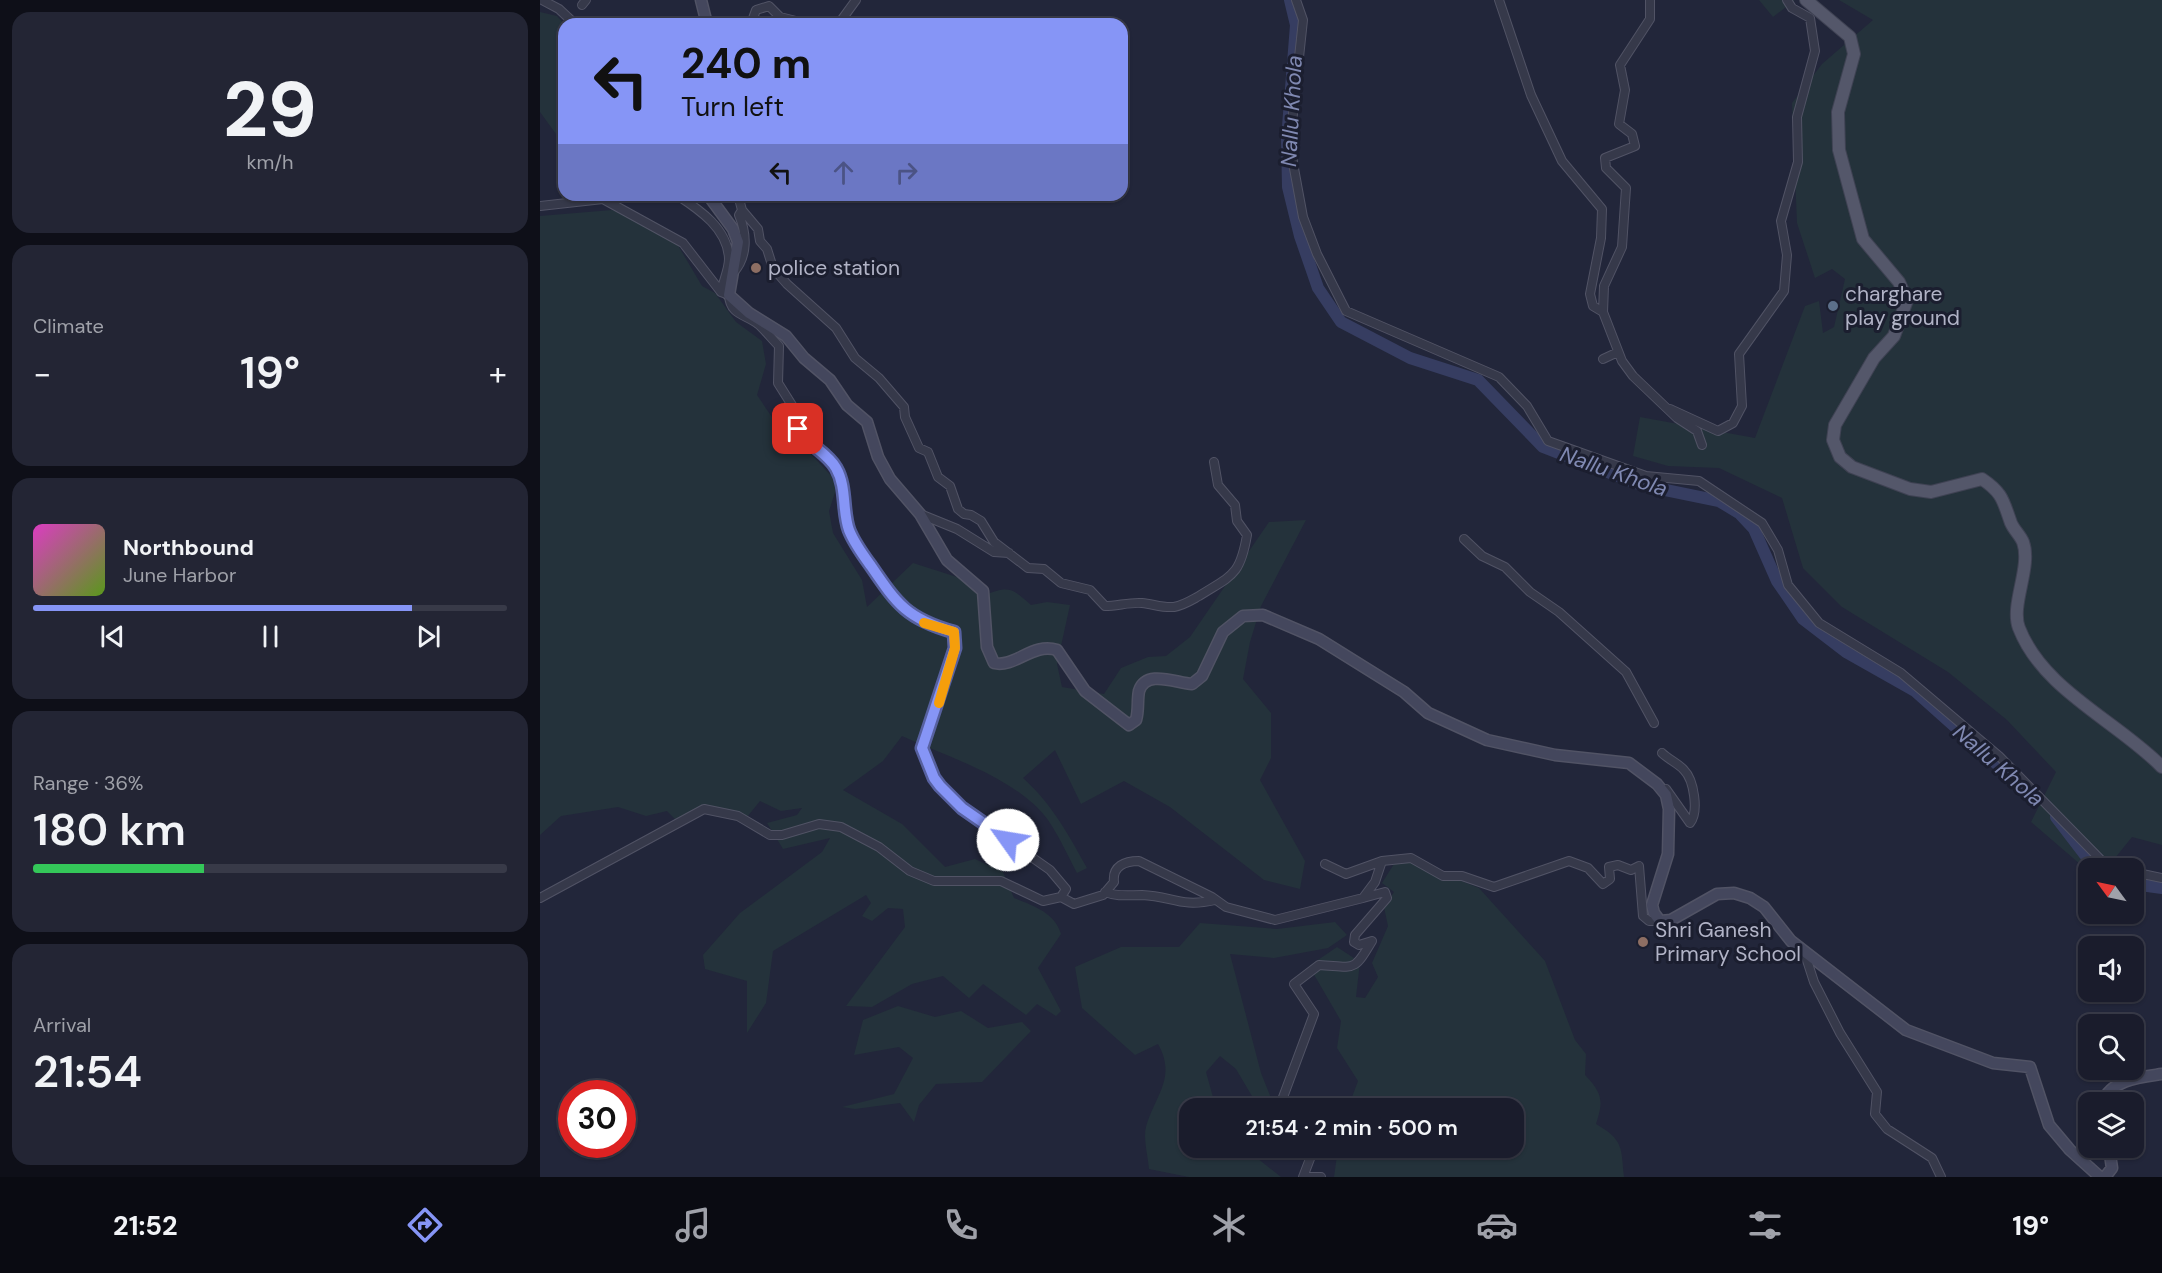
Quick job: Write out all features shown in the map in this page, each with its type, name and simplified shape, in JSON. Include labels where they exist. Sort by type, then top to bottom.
[{"type":"main road","points":[[701,0],[706,18]]},
{"type":"main road","points":[[1806,0],[1850,38],[1854,54],[1838,112],[1839,150],[1863,239],[1899,282],[1907,300],[1894,336],[1881,349],[1844,406],[1835,425],[1833,440],[1840,457],[1852,467],[1910,489],[1931,492],[1982,479],[1997,489],[2023,543],[2025,560],[2018,626],[2034,658],[2070,693],[2123,731],[2162,766]]},
{"type":"main road","points":[[712,201],[736,236],[734,273],[725,294],[749,313],[786,336],[804,358],[830,380],[847,405],[867,422],[883,467],[920,514],[947,560],[983,591],[987,647],[994,663],[1008,662],[1043,648],[1057,650],[1085,691],[1129,725],[1138,715],[1139,692],[1147,680],[1154,678],[1192,684],[1202,676],[1216,640],[1223,632],[1243,616],[1263,615],[1319,639],[1404,692],[1428,713],[1487,740],[1541,752],[1629,763],[1657,784],[1666,795],[1669,809],[1668,854],[1652,905],[1660,921],[1671,920],[1717,894],[1734,893],[1764,907],[1788,937],[1804,951],[1834,971],[1906,1030],[1986,1061],[2030,1068],[2049,1125],[2070,1150],[2100,1177]]},
{"type":"main road","points":[[2110,1092],[2119,1084],[2162,1074]]},
{"type":"main road","points":[[2105,1177],[2112,1168],[2110,1158]]},
{"type":"street","points":[[542,0],[559,9],[569,18]]},
{"type":"street","points":[[843,18],[856,0]]},
{"type":"street","points":[[1296,0],[1303,20],[1291,132],[1293,163],[1307,228],[1346,310],[1499,377],[1527,406],[1548,441],[1646,476],[1699,481],[1762,523],[1778,550],[1788,585],[1819,623],[1901,672],[1999,756],[2099,858]]},
{"type":"street","points":[[1499,0],[1532,95],[1562,161],[1602,209],[1601,238],[1590,294],[1593,306],[1603,312]]},
{"type":"street","points":[[1650,0],[1650,19],[1620,65],[1625,90],[1619,124],[1632,134],[1635,146],[1605,158],[1606,168],[1626,188],[1622,247],[1604,286],[1603,312],[1618,352],[1633,375],[1677,418],[1697,430],[1702,445]]},
{"type":"street","points":[[1670,409],[1718,431],[1733,423],[1742,406],[1740,354],[1784,291],[1787,255],[1781,221],[1798,162],[1797,117],[1815,51],[1810,18],[1792,9],[1787,0]]},
{"type":"street","points":[[753,18],[756,10],[769,6],[784,18]]},
{"type":"street","points":[[540,206],[575,201]]},
{"type":"street","points":[[610,201],[683,243],[725,294],[729,305],[737,314],[757,323],[779,346],[778,383],[800,418],[798,429],[803,438],[835,466],[847,509],[849,529],[859,550],[893,599],[909,614],[928,625],[954,632],[955,648],[922,748],[934,778],[962,808],[1059,878],[1065,889],[1061,897]]},
{"type":"street","points":[[686,201],[700,210],[723,236],[729,260],[725,294]]},
{"type":"street","points":[[740,201],[742,210],[758,229],[760,242],[780,276],[836,328],[855,358],[879,378],[904,407],[905,417],[919,448],[928,452],[938,477],[950,486],[957,508],[964,514],[972,515],[981,521],[988,535],[1028,568],[1044,569],[1052,573],[1061,584],[1090,590],[1105,606],[1144,603],[1164,608],[1191,601],[1219,586],[1235,572],[1243,559],[1248,535],[1237,521],[1235,505],[1218,485],[1214,462]]},
{"type":"street","points":[[734,273],[741,264],[746,232],[739,215],[742,210]]},
{"type":"street","points":[[1603,359],[1618,352]]},
{"type":"street","points":[[920,514],[957,529],[994,552],[1009,553]]},
{"type":"street","points":[[1464,539],[1482,556],[1505,567],[1530,592],[1559,612],[1626,672],[1654,723]]},
{"type":"street","points":[[1657,784],[1670,792],[1675,804],[1690,823],[1697,808],[1687,775],[1684,769],[1662,753]]},
{"type":"street","points":[[540,898],[704,808],[738,816],[770,835],[819,824],[841,827],[879,847],[910,871],[934,881],[1001,880],[1043,901],[1061,897],[1074,904],[1105,892],[1114,882],[1113,876],[1119,866],[1129,861],[1139,861],[1233,909],[1275,921],[1385,892],[1388,898],[1355,935],[1354,942],[1359,945],[1372,941],[1359,964],[1354,967],[1319,965],[1294,984],[1314,1014],[1283,1098]]},
{"type":"street","points":[[1325,864],[1346,874],[1382,861],[1411,858],[1443,876],[1462,876],[1494,887],[1569,861],[1588,868],[1603,884],[1611,879],[1609,867],[1618,865],[1631,870],[1639,866],[1643,916],[1649,921],[1660,921]]},
{"type":"street","points":[[1363,898],[1375,882],[1382,861]]},
{"type":"street","points":[[2144,874],[2162,878]]},
{"type":"street","points":[[1105,892],[1117,896],[1143,895],[1185,904],[1215,900]]},
{"type":"street","points":[[1804,951],[1814,982],[1840,1033],[1877,1092],[1875,1114],[1887,1129],[1932,1158],[1941,1177]]},
{"type":"street","points":[[1310,1158],[1303,1177],[1321,1177]]},
{"type":"shaded area","points":[[1759,0],[1795,0],[1773,17]]},
{"type":"shaded area","points":[[1839,0],[2162,0],[2162,845],[2132,837],[2115,858],[2078,858],[2078,862],[2031,822],[2056,772],[2007,720],[1948,672],[1842,607],[1803,568],[1782,498],[1719,468],[1668,466],[1633,456],[1640,417],[1755,438],[1805,306],[1819,301],[1823,333],[1834,327],[1845,279],[1832,269],[1815,278],[1797,223],[1792,103],[1822,64],[1873,20]]},
{"type":"shaded area","points":[[540,12],[559,18],[558,137],[540,112]]},
{"type":"shaded area","points":[[612,210],[633,216],[676,242],[702,286],[715,293],[736,322],[762,341],[766,364],[757,395],[780,429],[806,449],[838,483],[829,511],[833,533],[862,580],[867,607],[913,563],[960,578],[984,595],[1005,589],[1019,595],[1031,605],[1047,602],[1070,605],[1057,664],[1062,687],[1104,694],[1121,668],[1148,657],[1166,656],[1190,637],[1269,522],[1306,520],[1261,606],[1250,642],[1243,679],[1271,713],[1271,758],[1260,780],[1305,861],[1300,889],[1264,880],[1170,807],[1124,781],[1081,804],[1055,750],[1023,778],[1051,809],[1073,843],[1087,868],[1077,873],[1048,820],[1019,792],[981,770],[902,736],[883,761],[843,790],[902,824],[945,867],[975,859],[1003,872],[1014,898],[1049,915],[1061,934],[1038,968],[1061,1011],[1056,1016],[1037,1004],[1026,1015],[983,984],[969,998],[943,976],[912,984],[872,1007],[846,1006],[905,927],[903,909],[888,908],[872,921],[862,916],[871,903],[866,895],[773,951],[766,1003],[747,1033],[747,981],[705,969],[703,955],[740,913],[822,852],[830,838],[783,849],[767,823],[797,815],[802,808],[781,811],[760,801],[743,822],[703,806],[679,823],[667,811],[646,816],[618,807],[561,816],[540,835],[540,216]]},
{"type":"shaded area","points":[[1399,856],[1479,888],[1545,961],[1575,1040],[1586,1054],[1585,1075],[1600,1097],[1601,1103],[1596,1124],[1616,1140],[1621,1152],[1624,1177],[1334,1177],[1337,1158],[1524,1158],[1524,1098],[1352,1098],[1358,1081],[1337,1048],[1341,1021],[1309,966],[1337,947],[1360,962],[1356,997],[1365,998],[1378,977],[1372,963],[1388,926],[1384,907],[1394,892],[1382,883]]},
{"type":"shaded area","points":[[1335,922],[1347,935],[1328,948],[1274,958],[1230,954],[1261,1073],[1271,1098],[1253,1098],[1236,1069],[1220,1056],[1206,1072],[1213,1098],[1179,1098],[1179,1158],[1257,1158],[1281,1177],[1189,1177],[1149,1169],[1145,1131],[1165,1077],[1163,1056],[1158,1044],[1135,1055],[1082,1008],[1075,967],[1121,947],[1179,947],[1200,923],[1277,929]]},
{"type":"shaded area","points":[[898,1006],[935,1017],[961,1011],[988,1028],[1022,1022],[1031,1031],[982,1082],[936,1084],[919,1105],[914,1122],[900,1103],[855,1109],[842,1107],[894,1094],[913,1058],[899,1047],[854,1055],[863,1020]]},
{"type":"waterway","name":"Nallu Khola","points":[[1290,0],[1296,25],[1287,139],[1288,187],[1300,236],[1318,288],[1341,322],[1410,358],[1478,380],[1543,447],[1641,485],[1719,501],[1739,513],[1754,529],[1777,581],[1803,619],[1846,652],[1915,691],[2009,775],[2033,792]]},
{"type":"waterway","name":"Nallu Khola","points":[[2056,817],[2087,858]]},
{"type":"waterway","name":"Nallu Khola","points":[[2144,886],[2162,888]]},
{"type":"slow traffic","points":[[924,623],[954,632],[955,648],[939,703]]},
{"type":"place","name":"police station","points":[[756,268]]},
{"type":"place","name":"charghare play ground","points":[[1833,306]]},
{"type":"place","name":"Shri Ganesh Primary School","points":[[1643,942]]},
{"type":"route","points":[[798,429],[803,438],[835,466],[847,509],[849,529],[859,550],[893,599],[909,614],[928,625],[954,632],[955,648],[922,748],[934,778],[940,786],[962,808],[1008,840]]}]
